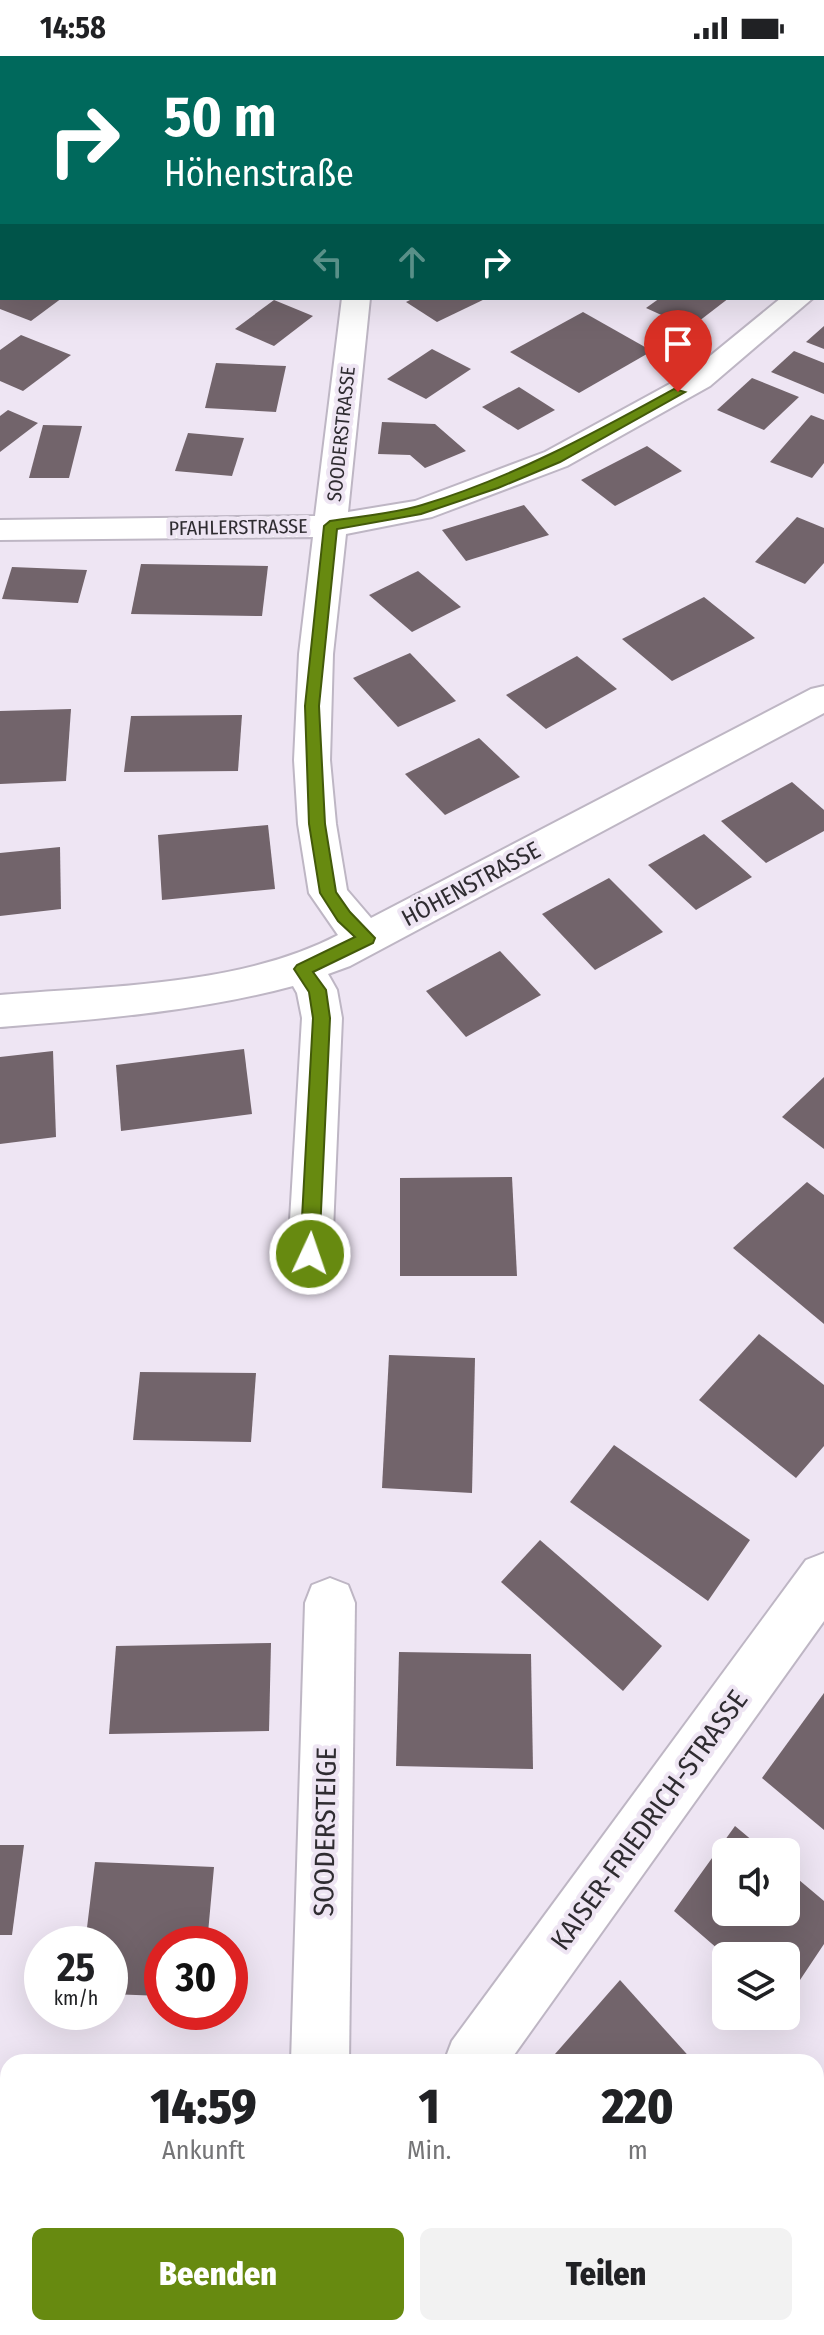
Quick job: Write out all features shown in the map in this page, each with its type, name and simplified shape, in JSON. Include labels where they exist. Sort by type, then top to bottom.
[{"type":"street","name":"SOODERSTRASSE","points":[[356,300],[312,706],[317,824],[328,893],[344,917],[367,938]]},
{"type":"street","name":"PFAHLERSTRASSE","points":[[0,530],[330,526],[421,510],[556,459],[699,380],[797,300]]},
{"type":"street","name":"HÖHENSTRASSE","points":[[0,1011],[228,987],[303,969],[824,698]]},
{"type":"street","points":[[303,969],[317,990],[322,1018],[310,1254]]},
{"type":"street","name":"KAISER-FRIEDRICH-STRASSE","points":[[479,2054],[824,1578]]},
{"type":"street","name":"SOODERSTEIGE","points":[[320,2054],[330,1603]]},
{"type":"building","points":[[0,300],[59,300],[31,321],[0,309]]},
{"type":"building","points":[[274,300],[313,316],[274,346],[235,329]]},
{"type":"building","points":[[410,300],[483,300],[437,322],[406,302]]},
{"type":"building","points":[[657,300],[726,300],[690,328],[646,308]]},
{"type":"building","points":[[583,312],[652,351],[579,393],[510,352]]},
{"type":"building","points":[[824,326],[824,349],[806,342]]},
{"type":"building","points":[[21,335],[71,355],[23,391],[0,381],[0,350]]},
{"type":"building","points":[[432,349],[471,369],[426,399],[387,379]]},
{"type":"building","points":[[794,351],[824,363],[824,394],[771,372]]},
{"type":"building","points":[[216,363],[286,366],[276,412],[205,408]]},
{"type":"building","points":[[752,378],[799,397],[764,430],[717,410]]},
{"type":"building","points":[[519,387],[555,410],[518,430],[482,407]]},
{"type":"building","points":[[8,410],[38,423],[0,452],[0,416]]},
{"type":"building","points":[[811,415],[824,420],[824,463],[812,478],[770,462]]},
{"type":"building","points":[[382,422],[435,424],[466,451],[425,468],[410,455],[378,454]]},
{"type":"building","points":[[43,425],[82,426],[69,478],[29,478]]},
{"type":"building","points":[[188,433],[244,438],[232,476],[175,471]]},
{"type":"building","points":[[647,446],[682,471],[615,506],[581,480]]},
{"type":"building","points":[[524,505],[549,535],[466,561],[442,530]]},
{"type":"building","points":[[797,517],[824,528],[824,563],[805,584],[755,562]]},
{"type":"building","points":[[141,564],[268,566],[262,616],[131,614]]},
{"type":"building","points":[[12,567],[87,570],[78,603],[2,599]]},
{"type":"building","points":[[418,571],[461,607],[412,632],[369,595]]},
{"type":"building","points":[[704,597],[755,638],[672,681],[622,639]]},
{"type":"building","points":[[410,653],[456,701],[398,727],[353,678]]},
{"type":"building","points":[[577,656],[617,689],[546,729],[506,695]]},
{"type":"building","points":[[71,709],[66,781],[0,784],[0,711]]},
{"type":"building","points":[[242,715],[238,771],[124,772],[131,716]]},
{"type":"building","points":[[479,738],[520,777],[445,815],[405,774]]},
{"type":"building","points":[[792,782],[824,810],[824,831],[766,863],[721,821]]},
{"type":"building","points":[[268,825],[275,889],[162,900],[158,835]]},
{"type":"building","points":[[704,834],[752,877],[696,910],[648,865]]},
{"type":"building","points":[[60,847],[61,909],[0,916],[0,853]]},
{"type":"building","points":[[609,878],[663,932],[595,970],[542,914]]},
{"type":"building","points":[[500,951],[541,995],[466,1037],[426,991]]},
{"type":"building","points":[[244,1049],[252,1114],[121,1131],[116,1065]]},
{"type":"building","points":[[53,1051],[56,1137],[0,1144],[0,1057]]},
{"type":"building","points":[[824,1077],[824,1149],[782,1117]]},
{"type":"building","points":[[512,1177],[517,1276],[400,1276],[400,1178]]},
{"type":"building","points":[[807,1182],[824,1195],[824,1324],[733,1248]]},
{"type":"building","points":[[759,1334],[824,1385],[824,1446],[796,1478],[699,1400]]},
{"type":"building","points":[[389,1355],[475,1358],[472,1493],[382,1488]]},
{"type":"building","points":[[140,1372],[256,1373],[251,1442],[133,1440]]},
{"type":"building","points":[[614,1445],[750,1540],[708,1601],[570,1502]]},
{"type":"building","points":[[540,1540],[662,1646],[623,1691],[501,1582]]},
{"type":"building","points":[[271,1643],[269,1731],[109,1734],[116,1646]]},
{"type":"building","points":[[399,1652],[531,1654],[533,1769],[396,1766]]},
{"type":"building","points":[[824,1693],[824,1830],[762,1778]]},
{"type":"building","points":[[735,1826],[749,1838],[726,1838]]},
{"type":"building","points":[[0,1845],[24,1845],[12,1935],[0,1935]]},
{"type":"building","points":[[712,1858],[712,1926],[800,1926],[800,1881],[824,1901],[824,1944],[800,1980],[800,1942],[712,1944],[674,1911]]},
{"type":"building","points":[[95,1862],[214,1867],[209,1926],[144,1926],[144,1995],[128,1995],[128,1926],[87,1926]]},
{"type":"building","points":[[620,1980],[687,2054],[555,2054]]},
{"type":"route","points":[[310,1254],[322,1018],[317,990],[303,969],[367,938],[344,917],[328,893],[317,824],[312,706],[330,526],[421,510],[494,485],[556,459],[678,392]]}]
